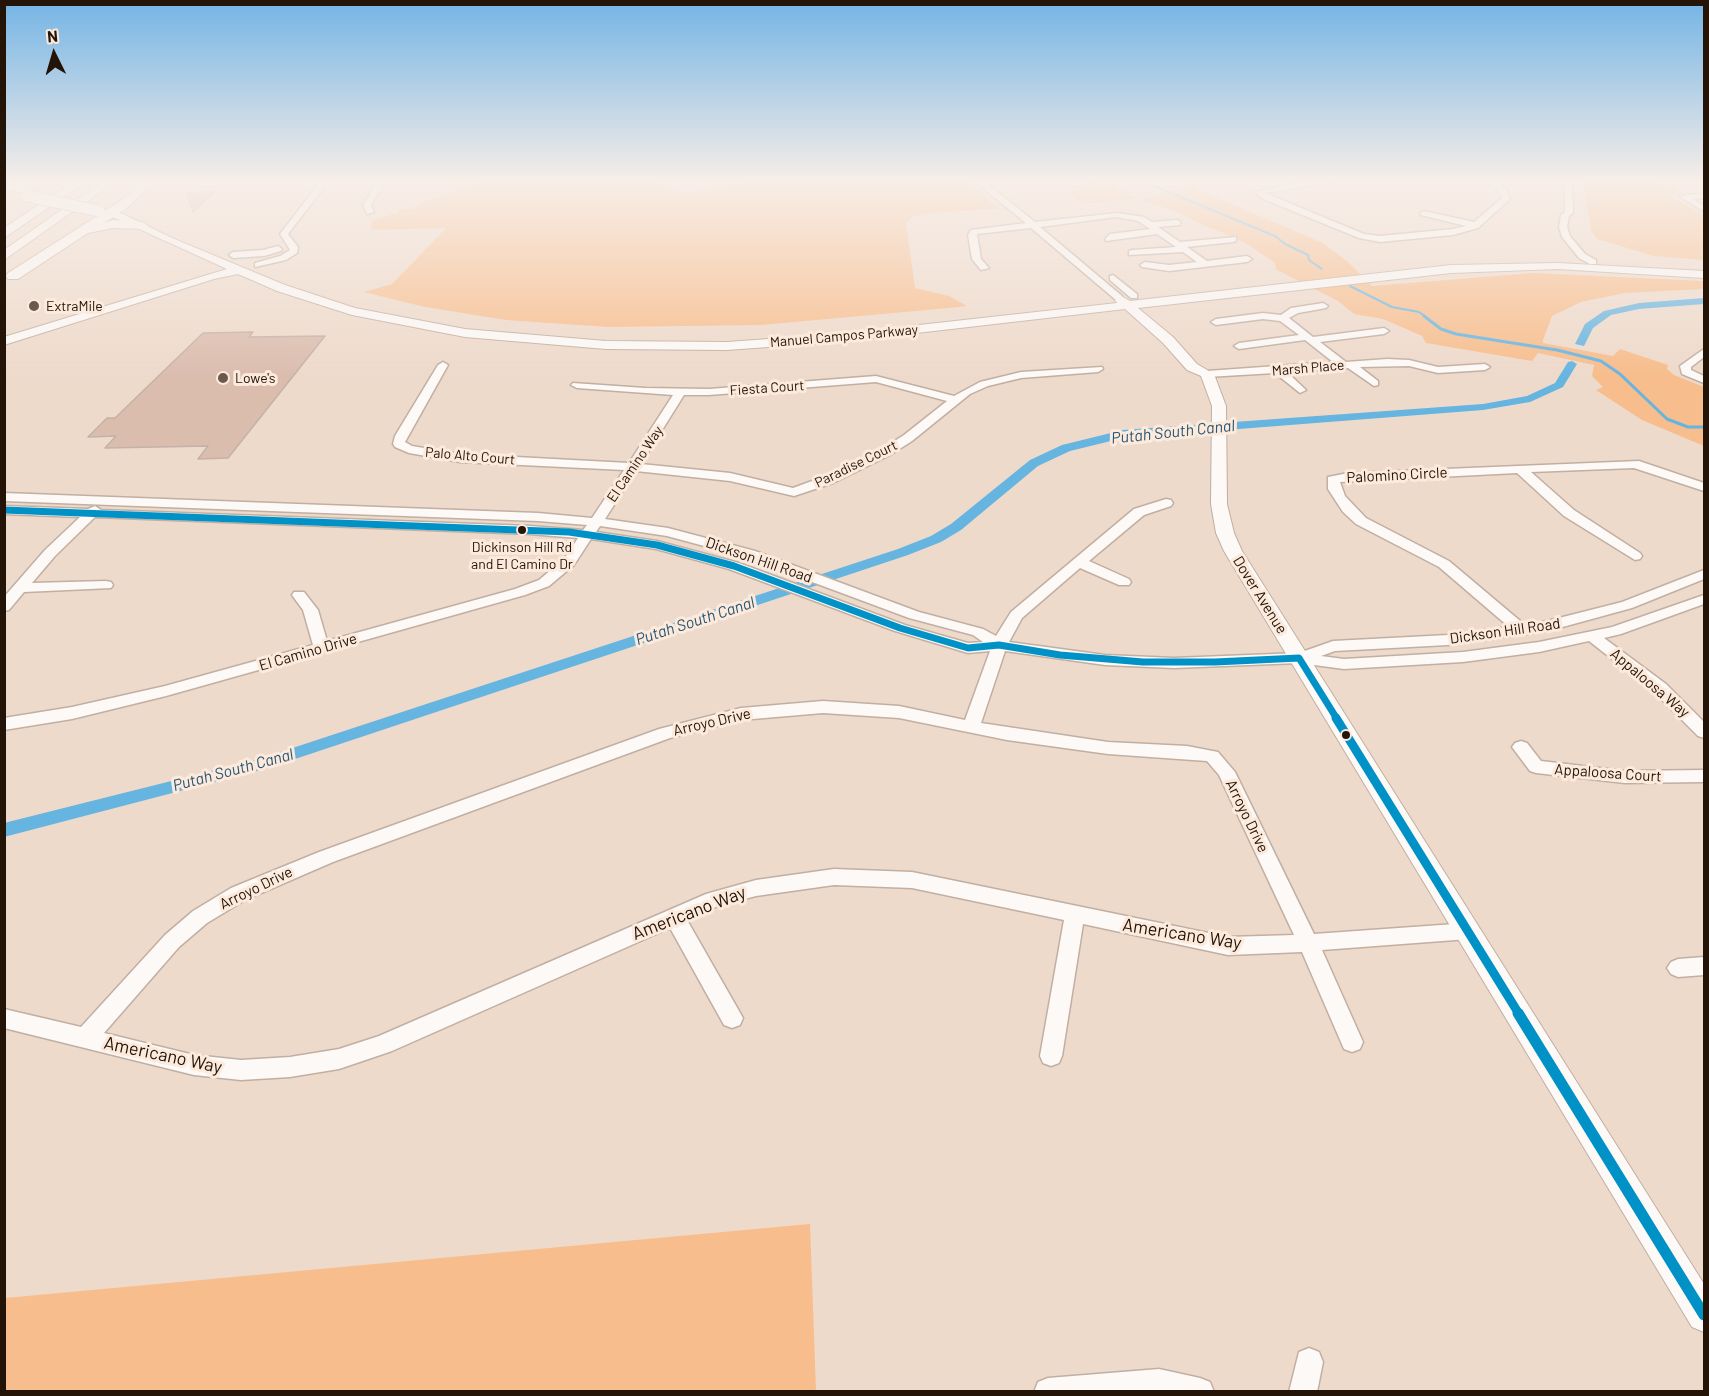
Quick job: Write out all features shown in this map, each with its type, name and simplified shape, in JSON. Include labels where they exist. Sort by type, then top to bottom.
[{"type":"highway","points":[[4,256],[18,246]]},
{"type":"highway","points":[[9,279],[56,246]]},
{"type":"highway","points":[[9,279],[65,246]]},
{"type":"main road","name":"Manuel Campos Parkway","points":[[182,246],[318,301],[406,323],[501,338],[606,345],[727,346],[802,341],[1442,262],[1507,260],[1704,274]]},
{"type":"main road","name":"Manuel Campos Parkway","points":[[212,246],[337,295],[412,314],[522,330],[612,336],[696,337],[800,332],[1130,300]]},
{"type":"main road","points":[[4,341],[211,276],[258,265]]},
{"type":"main road","name":"Manuel Campos Parkway","points":[[1596,265],[1704,268]]},
{"type":"main road","points":[[4,349],[218,281],[239,271]]},
{"type":"main road","points":[[1130,300],[1185,338]]},
{"type":"main road","points":[[1130,300],[1192,367],[1207,374]]},
{"type":"main road","name":"Dover Avenue","points":[[1204,358],[1210,365],[1207,374],[1216,393],[1220,426],[1219,504],[1225,533],[1233,551],[1704,1314]]},
{"type":"street","points":[[233,255],[269,252],[281,246]]},
{"type":"street","points":[[258,265],[291,253],[294,249],[292,246]]},
{"type":"street","points":[[974,246],[977,259],[984,268]]},
{"type":"street","points":[[1060,246],[1130,300]]},
{"type":"street","points":[[1074,246],[1098,266],[1130,300]]},
{"type":"street","points":[[1132,253],[1187,246]]},
{"type":"street","points":[[1574,246],[1582,256],[1596,265]]},
{"type":"street","points":[[1584,246],[1596,265]]},
{"type":"street","points":[[1182,247],[1206,264]]},
{"type":"street","points":[[1145,265],[1169,268],[1247,259]]},
{"type":"street","points":[[1283,318],[1287,313],[1295,310],[1323,306]]},
{"type":"street","points":[[1216,322],[1263,316],[1283,318],[1374,383]]},
{"type":"street","points":[[1239,346],[1384,331]]},
{"type":"street","points":[[1704,352],[1685,366],[1686,372],[1704,380]]},
{"type":"street","name":"Marsh Place","points":[[1207,374],[1347,365],[1409,358],[1428,368],[1444,370],[1485,367]]},
{"type":"street","name":"Palo Alto Court","points":[[443,365],[399,444],[432,454],[460,458],[634,467]]},
{"type":"street","points":[[1428,368],[1429,372],[1441,381]]},
{"type":"street","name":"Paradise Court","points":[[634,467],[730,477],[794,492],[828,480],[886,452],[908,438],[955,400],[975,388],[1004,378],[1098,369]]},
{"type":"street","points":[[1278,370],[1300,390]]},
{"type":"street","name":"Fiesta Court","points":[[577,385],[680,392],[742,390],[876,379],[955,400]]},
{"type":"street","name":"El Camino Way","points":[[592,528],[669,413],[680,392]]},
{"type":"street","name":"Palomino Circle","points":[[1522,630],[1444,564],[1361,521],[1347,509],[1334,489],[1333,480],[1348,477],[1635,464],[1704,487]]},
{"type":"street","points":[[1520,469],[1569,513],[1635,556]]},
{"type":"street","name":"Dickson Hill Road","points":[[4,497],[538,517],[592,528],[697,555],[900,628],[968,648],[999,645],[1071,656],[1143,662],[1215,662],[1299,658],[1344,664],[1463,657],[1593,637],[1651,620],[1704,599]]},
{"type":"street","points":[[4,607],[50,553],[105,501]]},
{"type":"street","points":[[971,726],[994,666],[999,645],[1016,615],[1139,512],[1166,503]]},
{"type":"street","name":"Dickson Hill Road","points":[[4,510],[530,530],[592,528],[668,532],[710,542],[914,615],[978,632],[999,645]]},
{"type":"street","name":"El Camino Drive","points":[[4,724],[119,703],[520,592],[544,583],[569,562],[592,528]]},
{"type":"street","points":[[1078,562],[1124,582]]},
{"type":"street","name":"Dickson Hill Road","points":[[1299,658],[1333,646],[1448,640],[1522,630],[1595,615],[1704,574]]},
{"type":"street","points":[[20,588],[106,585]]},
{"type":"street","points":[[299,595],[310,610],[322,648]]},
{"type":"street","name":"Appaloosa Way","points":[[1593,637],[1660,688],[1704,732]]},
{"type":"street","name":"Arroyo Drive","points":[[85,1038],[172,941],[200,917],[238,894],[326,857],[666,733],[741,714],[823,707],[899,712],[1108,748],[1187,752],[1212,756],[1226,772],[1308,942],[1352,1042]]},
{"type":"street","name":"Appaloosa Court","points":[[1521,747],[1536,767],[1625,777],[1704,776]]},
{"type":"street","name":"Americano Way","points":[[4,1018],[195,1065],[241,1070],[290,1067],[339,1059],[384,1044],[713,900],[756,888],[834,877],[912,880],[1228,946],[1469,931]]},
{"type":"street","points":[[1051,1056],[1075,915]]},
{"type":"street","points":[[674,917],[732,1018]]},
{"type":"street","points":[[1678,968],[1704,966]]},
{"type":"street","points":[[1303,1392],[1309,1362]]},
{"type":"street","points":[[1048,1392],[1159,1383],[1200,1392]]},
{"type":"shaded area","points":[[429,246],[909,246],[915,288],[949,296],[967,306],[761,325],[608,327],[506,320],[425,307],[364,292],[392,284]]},
{"type":"shaded area","points":[[1250,246],[1327,246],[1347,261],[1372,286],[1533,273],[1704,281],[1704,289],[1625,293],[1581,302],[1552,316],[1543,343],[1613,356],[1620,349],[1668,365],[1667,369],[1674,375],[1704,387],[1704,446],[1642,420],[1596,390],[1603,387],[1592,376],[1594,365],[1538,353],[1532,361],[1426,343],[1422,336],[1383,319],[1354,314],[1338,301],[1277,270],[1274,262]]},
{"type":"shaded area","points":[[1621,246],[1704,246],[1704,260],[1654,256]]},
{"type":"shaded area","points":[[810,1224],[816,1391],[5,1391],[5,1298]]},
{"type":"building","name":"Lowe's","points":[[253,332],[249,337],[325,336],[228,458],[198,459],[208,446],[105,448],[116,436],[88,437],[107,418],[115,418],[203,333]]},
{"type":"waterway","points":[[1289,246],[1308,255],[1309,260],[1322,269]]},
{"type":"waterway","points":[[1350,286],[1392,307],[1419,312],[1426,317]]},
{"type":"waterway","name":"Putah South Canal","points":[[1580,344],[1589,326],[1608,313],[1639,306],[1704,301]]},
{"type":"waterway","name":"Putah South Canal","points":[[1424,316],[1441,329],[1456,334],[1557,350],[1601,361],[1620,374],[1667,419],[1688,427],[1704,427]]},
{"type":"waterway","name":"Putah South Canal","points":[[4,830],[262,764],[903,552],[936,539],[956,527],[1034,463],[1066,448],[1123,434],[1483,407],[1530,399],[1559,385],[1572,364]]},
{"type":"transit line","points":[[4,510],[569,532],[657,545],[697,555],[734,566],[900,628],[968,648],[999,645],[1060,655],[1143,662],[1215,662],[1299,658],[1704,1315]]},
{"type":"place","name":"ExtraMile","points":[[34,306]]},
{"type":"place","name":"Lowe's","points":[[223,378]]},
{"type":"place","name":"Dickinson Hill Rd and El Camino Dr","points":[[522,530]]}]
